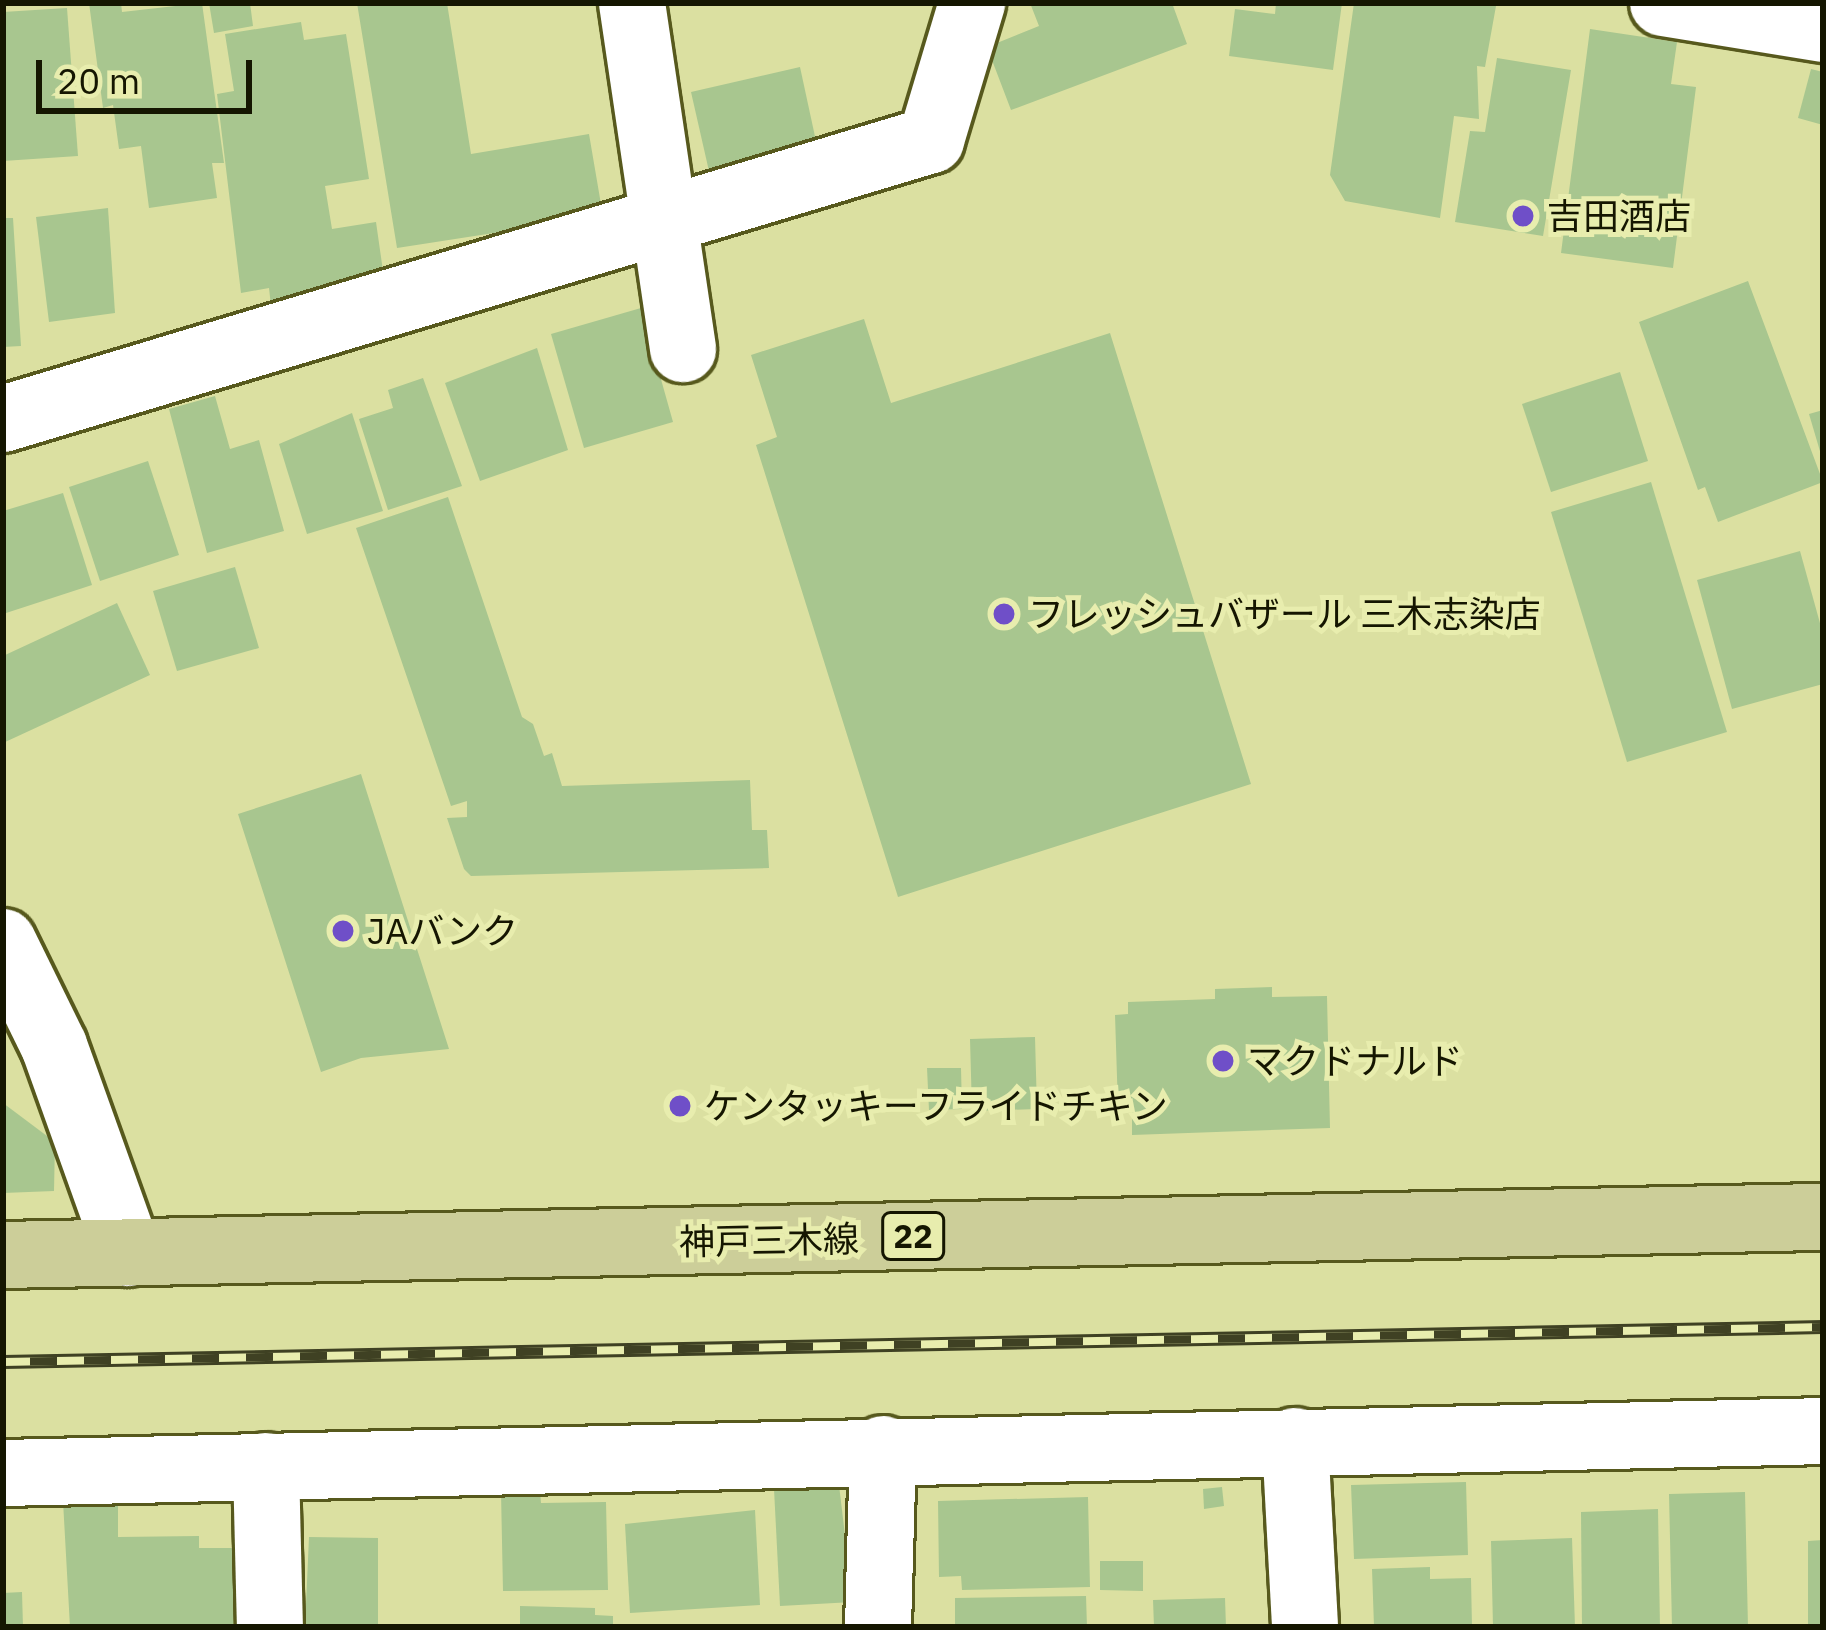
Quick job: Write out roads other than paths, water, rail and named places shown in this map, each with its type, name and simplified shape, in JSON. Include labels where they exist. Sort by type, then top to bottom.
[{"type":"main road","name":"神戸三木線","points":[[3,1255],[1823,1217]]},
{"type":"street","points":[[632,3],[683,349]]},
{"type":"street","points":[[3,419],[931,140],[972,3]]},
{"type":"street","points":[[1663,3],[1823,29]]},
{"type":"street","points":[[3,942],[54,1046],[128,1252]]},
{"type":"street","points":[[3,1473],[883,1449],[1823,1431]]},
{"type":"street","points":[[1294,1441],[1305,1627]]},
{"type":"street","points":[[878,1627],[883,1449]]},
{"type":"street","points":[[266,1466],[270,1627]]},
{"type":"railway","points":[[3,1362],[1823,1327]]},
{"type":"place","name":"吉田酒店","points":[[1523,216]]},
{"type":"place","name":"フレッシュバザール 三木志染店","points":[[1004,614]]},
{"type":"place","name":"JAバンク","points":[[343,931]]},
{"type":"place","name":"マクドナルド","points":[[1223,1061]]},
{"type":"place","name":"ケンタッキーフライドチキン","points":[[680,1106]]}]
